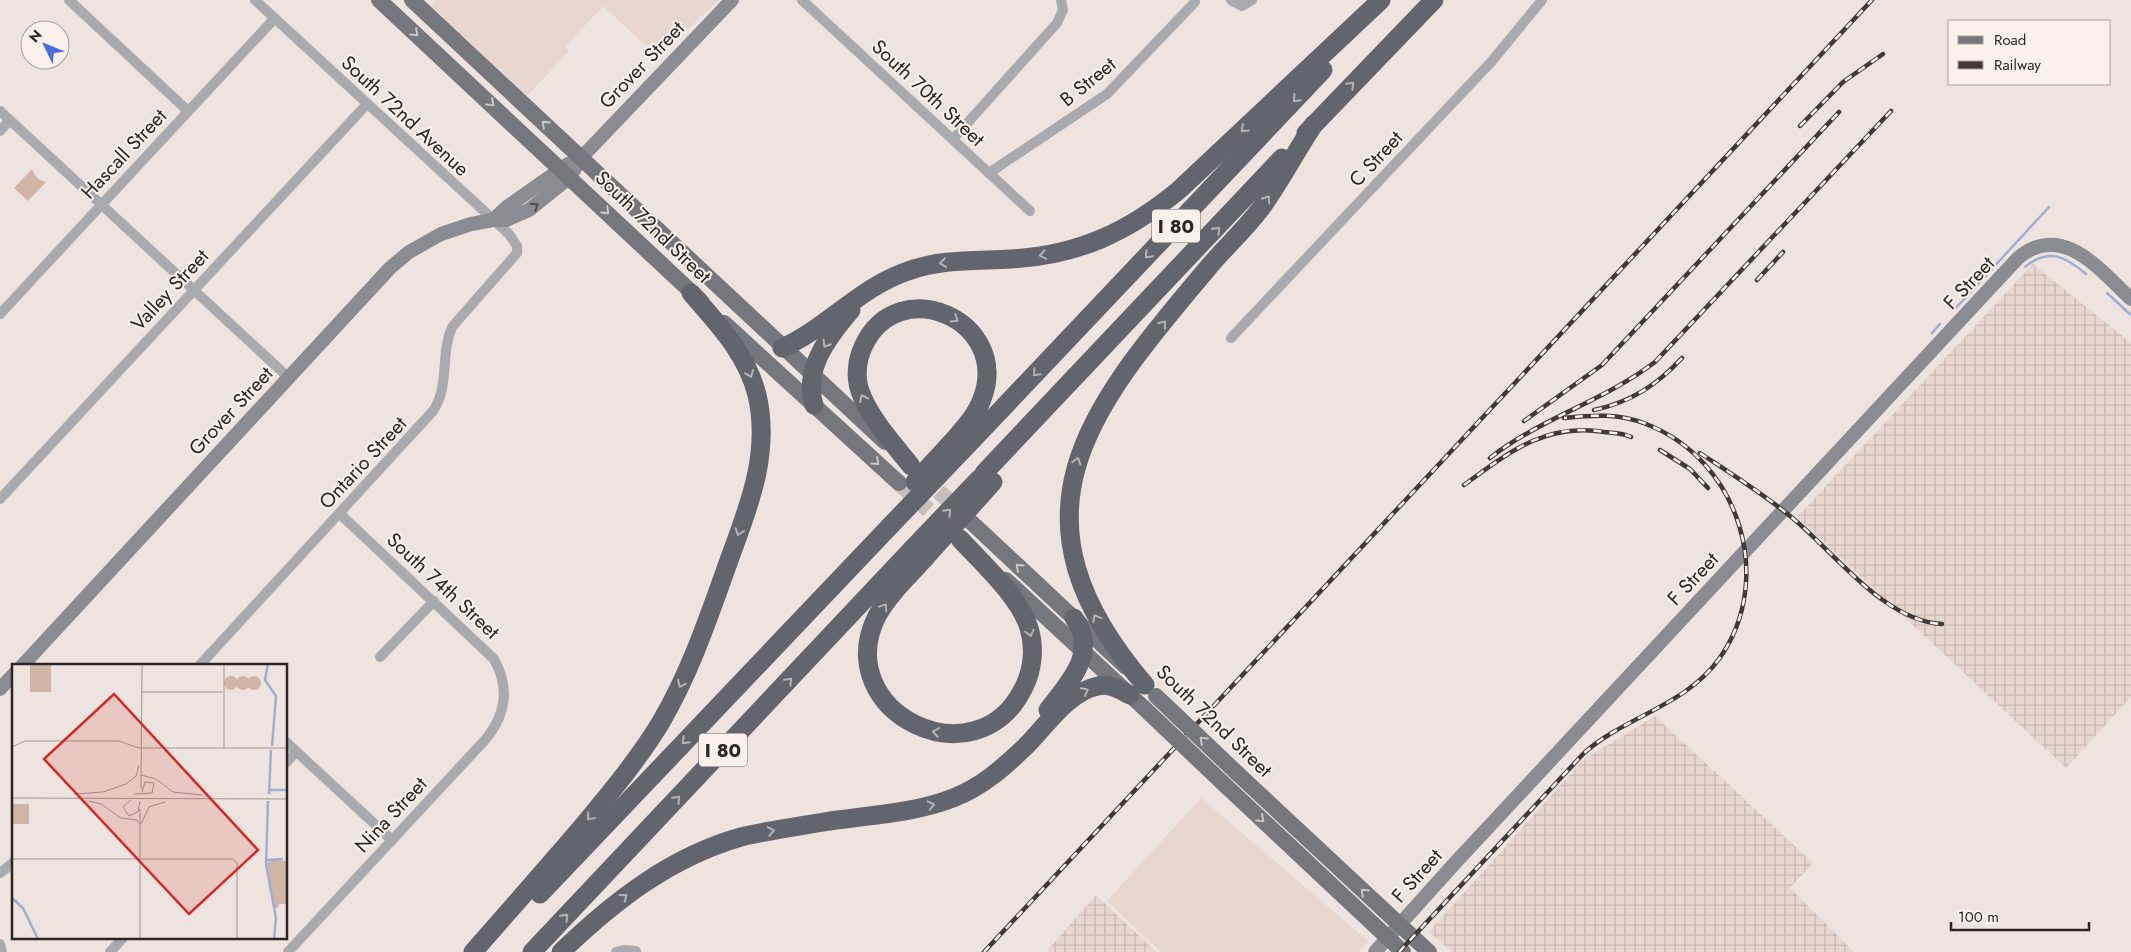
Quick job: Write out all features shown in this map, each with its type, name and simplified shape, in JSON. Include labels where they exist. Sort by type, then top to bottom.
[{"type":"highway","points":[[782,348],[812,332],[847,304],[893,276],[922,267],[952,262],[1047,255],[1090,244],[1124,229],[1156,209],[1179,190],[1381,0]]},
{"type":"highway","name":"I 80","points":[[486,952],[719,706],[956,447],[1389,0]]},
{"type":"highway","name":"I 80","points":[[532,952],[920,552],[1146,303],[1229,217],[1314,124],[1434,0]]},
{"type":"highway","points":[[1144,692],[1100,625],[1086,597],[1075,564],[1070,533],[1069,500],[1079,454],[1094,421],[1121,380],[1186,293],[1264,205],[1314,124]]},
{"type":"highway","points":[[474,952],[618,784],[647,745],[674,698],[696,651],[744,518],[758,472],[761,452],[761,414],[757,394],[751,375],[737,348],[692,292]]},
{"type":"highway","points":[[814,405],[810,388],[811,375],[826,344],[867,292]]},
{"type":"highway","points":[[912,467],[873,416],[861,393],[858,380],[858,366],[865,344],[878,326],[896,314],[917,309],[943,312],[967,327],[980,345],[986,366],[984,393],[956,447]]},
{"type":"highway","points":[[920,552],[878,615],[870,642],[871,670],[881,696],[905,721],[932,732],[952,734],[967,732],[994,722],[1015,702],[1028,676],[1033,649],[1030,628],[1020,610],[958,537]]},
{"type":"highway","points":[[984,782],[1046,713],[1072,677],[1084,653],[1082,629],[1074,618]]},
{"type":"highway","points":[[561,952],[600,916],[631,891],[666,869],[702,851],[742,837],[773,830],[932,805],[960,796],[984,782],[1005,766],[1057,713],[1082,692],[1099,685],[1106,685],[1144,692]]},
{"type":"main road","name":"South 72nd Street","points":[[379,0],[900,483]]},
{"type":"main road","name":"South 72nd Street","points":[[412,0],[782,348],[912,467]]},
{"type":"main road","name":"South 72nd Street","points":[[970,521],[1074,618],[1144,692],[1238,774],[1429,952]]},
{"type":"main road","name":"South 72nd Street","points":[[958,537],[1084,653],[1144,692]]},
{"type":"main road","name":"South 72nd Street","points":[[1144,692],[1144,708],[1403,952]]},
{"type":"street","points":[[69,0],[188,111]]},
{"type":"street","name":"South 72nd Avenue","points":[[255,0],[509,234],[517,246],[516,256],[510,262]]},
{"type":"street","name":"Grover Street","points":[[24,664],[390,268],[409,252],[453,229],[493,220],[516,218],[541,202],[565,172],[581,158],[732,0]]},
{"type":"street","name":"South 70th Street","points":[[802,0],[1030,212]]},
{"type":"street","points":[[953,139],[1057,23],[1063,10],[1061,0]]},
{"type":"street","points":[[1231,0],[1242,6],[1252,0]]},
{"type":"street","name":"C Street","points":[[1231,338],[1492,62],[1542,0]]},
{"type":"street","name":"B Street","points":[[989,173],[1107,94],[1195,2]]},
{"type":"street","name":"Hascall Street","points":[[0,314],[274,18]]},
{"type":"street","name":"Valley Street","points":[[0,499],[367,104]]},
{"type":"street","points":[[0,111],[289,378]]},
{"type":"street","points":[[0,132],[10,120]]},
{"type":"street","name":"F Street","points":[[1375,952],[2018,258],[2030,250],[2048,244],[2074,250],[2082,254],[2131,298]]},
{"type":"street","name":"Ontario Street","points":[[202,664],[433,412],[442,392],[447,341],[452,328],[510,262]]},
{"type":"street","name":"South 74th Street","points":[[340,514],[494,659],[502,675],[505,694]]},
{"type":"street","points":[[380,657],[434,601]]},
{"type":"street","points":[[0,689],[12,676]]},
{"type":"street","name":"Nina Street","points":[[288,952],[495,729],[502,713],[505,694]]},
{"type":"street","points":[[288,744],[392,840]]},
{"type":"street","points":[[288,761],[296,752]]},
{"type":"street","points":[[0,873],[12,864]]},
{"type":"street","points":[[110,952],[121,940]]},
{"type":"street","points":[[0,944],[2,952]]},
{"type":"street","points":[[616,952],[624,950],[636,951]]},
{"type":"shaded area","points":[[436,0],[719,0],[658,57],[603,6],[565,47],[569,51],[527,96],[431,6]]},
{"type":"shaded area","points":[[32,169],[37,178],[46,182],[28,201],[14,188]]},
{"type":"shaded area","points":[[2033,264],[2131,343],[2131,697],[2066,768],[1797,517]]},
{"type":"shaded area","points":[[1655,716],[1813,863],[1790,888],[1854,952],[1452,952],[1429,932],[1583,760]]},
{"type":"shaded area","points":[[1201,798],[1368,941],[1358,952],[1161,952],[1107,901]]},
{"type":"shaded area","points":[[1096,895],[1156,952],[1046,952]]},
{"type":"waterway","points":[[1954,310],[2049,207]]},
{"type":"waterway","points":[[2025,267],[2042,257],[2050,256],[2064,259],[2086,274]]},
{"type":"waterway","points":[[2107,293],[2131,315]]},
{"type":"waterway","points":[[1932,333],[1940,324]]},
{"type":"tunnel","points":[[921,475],[963,514]]},
{"type":"tunnel","points":[[899,483],[949,529]]},
{"type":"railway","points":[[984,952],[1872,0]]},
{"type":"railway","points":[[1800,126],[1843,82],[1883,54]]},
{"type":"railway","points":[[1490,458],[1530,432],[1615,388],[1655,362],[1891,111]]},
{"type":"railway","points":[[1524,421],[1602,365],[1839,112]]},
{"type":"railway","points":[[1757,280],[1783,252]]},
{"type":"railway","points":[[1594,410],[1632,397],[1653,384],[1682,358]]},
{"type":"railway","points":[[1399,952],[1584,753],[1618,729],[1672,700],[1705,675],[1719,659],[1736,627],[1745,593],[1746,558],[1739,524],[1725,492],[1704,464],[1678,441],[1636,420],[1616,416],[1564,418]]},
{"type":"railway","points":[[1464,485],[1512,452],[1546,436],[1583,430],[1618,433],[1631,437]]},
{"type":"railway","points":[[1660,450],[1690,469],[1708,488]]},
{"type":"railway","points":[[1700,453],[1757,491],[1790,516],[1860,582],[1880,598],[1900,611],[1920,620],[1942,624]]}]
